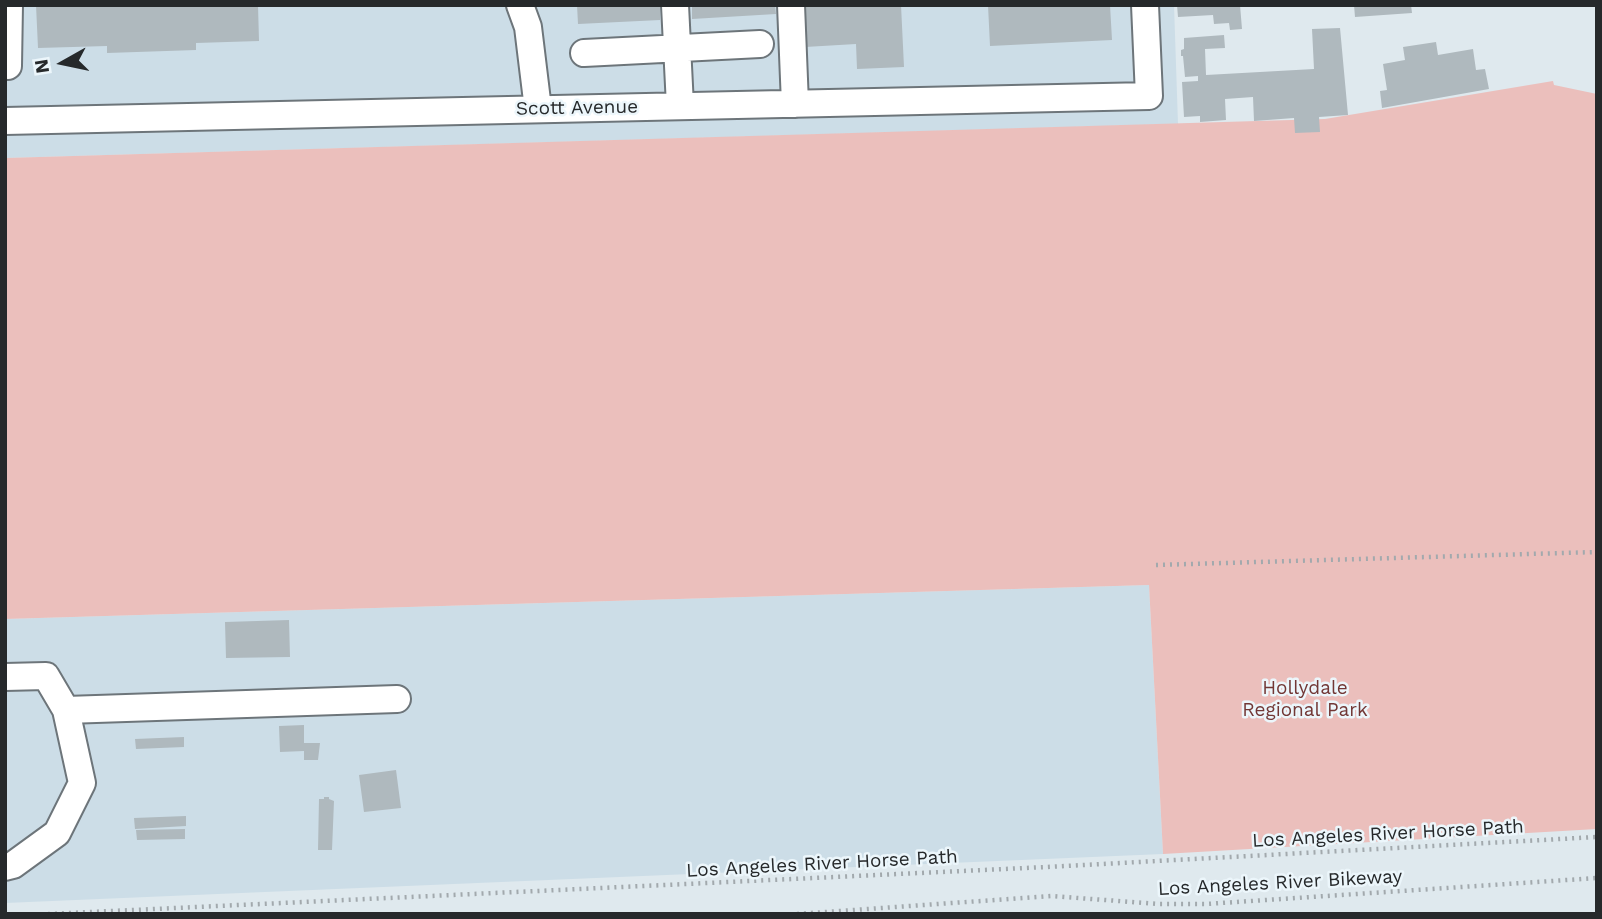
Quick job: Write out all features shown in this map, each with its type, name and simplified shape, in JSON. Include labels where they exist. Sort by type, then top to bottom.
[{"type":"street","points":[[8,66],[9,5]]},
{"type":"street","points":[[520,5],[528,27],[538,109]]},
{"type":"street","points":[[675,5],[680,106]]},
{"type":"street","points":[[791,5],[795,104]]},
{"type":"street","name":"Scott Avenue","points":[[5,121],[1149,96],[1145,5]]},
{"type":"street","points":[[584,52],[677,50],[760,44]]},
{"type":"street","points":[[5,677],[46,676],[66,710],[82,783],[57,833],[13,865],[5,867]]},
{"type":"street","points":[[66,710],[397,699]]},
{"type":"path","points":[[1156,565],[1597,552]]},
{"type":"path","name":"Los Angeles River Horse Path","points":[[48,914],[1046,867],[1597,837]]},
{"type":"path","name":"Los Angeles River Bikeway","points":[[797,914],[1051,896],[1159,904],[1206,904],[1597,878]]},
{"type":"shaded area","points":[[5,5],[1174,5],[1178,124],[5,158]]},
{"type":"shaded area","points":[[1149,585],[1163,854],[5,903],[5,619]]},
{"type":"green space","name":"Hollydale Regional Park","points":[[1553,81],[1554,85],[1597,94],[1597,829],[1163,854],[1149,585],[5,619],[5,158],[1325,119]]},
{"type":"building","points":[[36,5],[258,5],[259,41],[196,43],[196,50],[107,53],[107,46],[38,48]]},
{"type":"building","points":[[577,5],[660,5],[660,20],[578,24]]},
{"type":"building","points":[[692,5],[775,5],[776,14],[692,19]]},
{"type":"building","points":[[802,5],[901,5],[904,67],[857,69],[856,44],[805,47]]},
{"type":"building","points":[[988,5],[1110,5],[1112,40],[990,46]]},
{"type":"building","points":[[1177,5],[1240,5],[1242,29],[1230,30],[1229,23],[1214,24],[1213,15],[1178,17]]},
{"type":"building","points":[[1354,5],[1411,5],[1412,13],[1355,17]]},
{"type":"building","points":[[1340,28],[1348,115],[1319,117],[1320,132],[1295,133],[1294,118],[1254,121],[1253,97],[1225,99],[1226,120],[1200,122],[1200,116],[1184,117],[1182,82],[1198,81],[1198,76],[1185,77],[1181,56],[1184,38],[1224,35],[1225,48],[1205,49],[1206,75],[1314,69],[1312,29]]},
{"type":"building","points":[[1436,42],[1438,55],[1473,49],[1476,70],[1485,69],[1489,89],[1382,108],[1380,91],[1387,90],[1383,64],[1405,60],[1403,47]]},
{"type":"building","points":[[289,620],[290,657],[226,658],[225,622]]},
{"type":"building","points":[[304,725],[304,743],[320,743],[318,760],[304,760],[304,751],[280,752],[279,726]]},
{"type":"building","points":[[184,737],[184,747],[136,749],[135,739]]},
{"type":"building","points":[[396,770],[401,808],[364,812],[359,775]]},
{"type":"building","points":[[324,797],[334,801],[332,850],[318,850],[319,799]]},
{"type":"building","points":[[186,816],[186,826],[135,829],[134,818]]},
{"type":"building","points":[[185,829],[185,839],[137,840],[136,830]]}]
